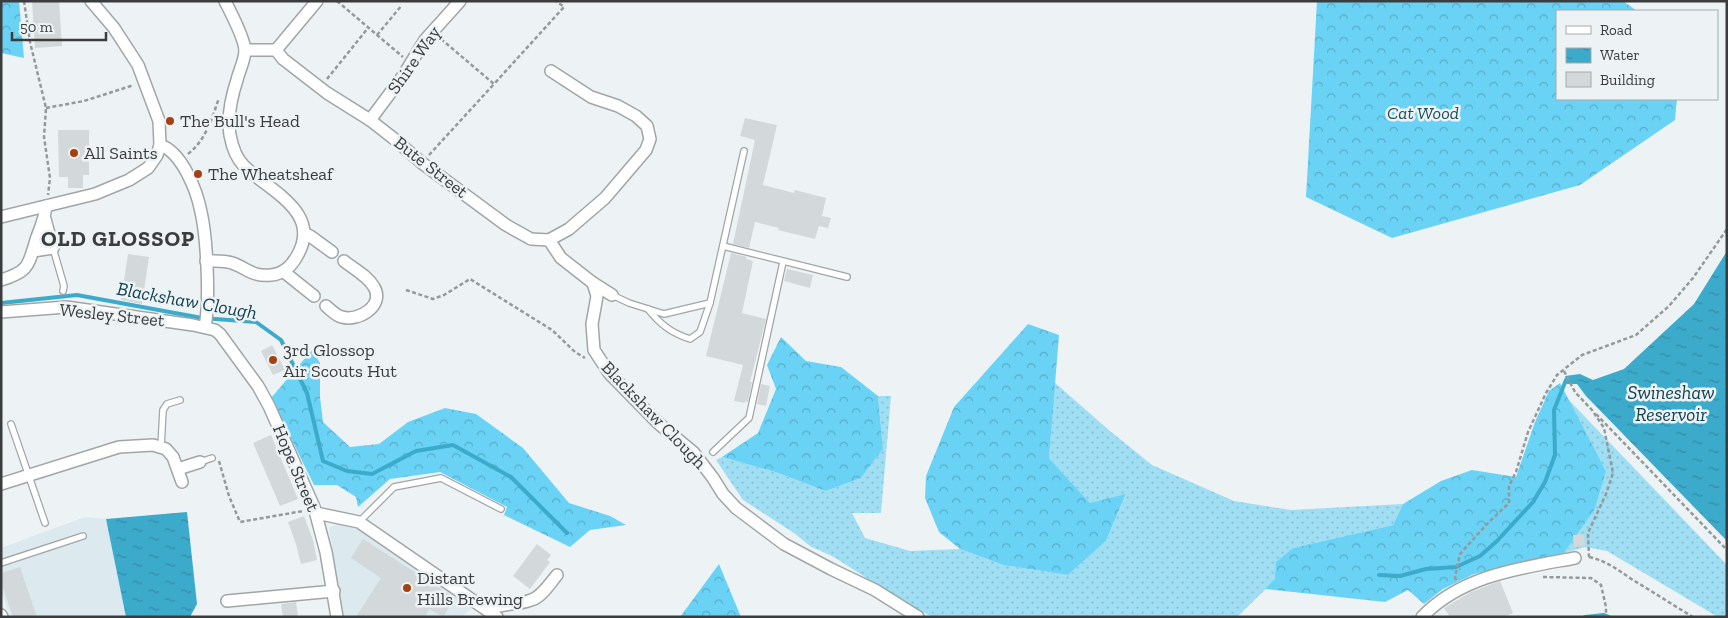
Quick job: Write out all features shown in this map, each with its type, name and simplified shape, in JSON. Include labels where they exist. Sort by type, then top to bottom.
[{"type":"street","points":[[1,217],[95,194],[129,180],[148,168],[157,155],[160,145],[159,121],[138,65],[114,28],[91,1]]},
{"type":"street","points":[[206,261],[235,263],[251,274],[272,275],[284,272],[298,256],[304,233],[298,211],[276,191],[243,166],[235,152],[230,136],[228,116],[245,50],[235,20],[225,1]]},
{"type":"street","points":[[245,50],[276,50],[316,1]]},
{"type":"street","name":"Shire Way","points":[[370,120],[403,76],[425,40],[460,1]]},
{"type":"street","name":"Bute Street","points":[[276,50],[282,59],[320,88],[370,120],[422,163],[506,225],[532,239],[549,240]]},
{"type":"street","points":[[551,71],[591,98],[618,106],[636,116],[647,126],[650,140],[646,150],[628,174],[605,198],[569,229],[549,240],[561,258],[612,295]]},
{"type":"street","points":[[160,145],[168,147],[178,159],[188,176],[201,210],[206,261],[206,321]]},
{"type":"street","points":[[33,251],[53,248],[45,219],[46,206]]},
{"type":"street","points":[[1,280],[21,273],[30,261],[37,236],[45,219]]},
{"type":"street","points":[[304,233],[332,252]]},
{"type":"street","points":[[326,306],[339,316],[348,318],[369,312],[374,305],[377,297],[375,289],[370,282],[344,261]]},
{"type":"street","points":[[284,272],[314,296]]},
{"type":"street","name":"Blackshaw Clough","points":[[593,283],[597,296],[592,324],[594,350],[610,374],[658,423],[694,454],[723,494],[736,508],[784,544],[824,566],[875,590],[918,617]]},
{"type":"street","name":"Wesley Street","points":[[1,312],[66,307],[206,321],[220,334]]},
{"type":"street","name":"Hope Street","points":[[220,334],[258,386],[269,406],[315,510],[334,590],[337,617]]},
{"type":"street","points":[[1,484],[119,447],[153,445],[166,449],[173,457],[182,482]]},
{"type":"street","points":[[178,469],[200,462]]},
{"type":"street","points":[[315,510],[359,522],[492,614],[498,605],[532,600],[543,592],[557,575]]},
{"type":"street","points":[[1422,617],[1448,594],[1478,580],[1519,569],[1575,558]]},
{"type":"street","points":[[227,601],[334,590]]},
{"type":"lane","points":[[648,309],[656,319],[674,334],[690,339],[700,332],[710,303],[744,151]]},
{"type":"lane","points":[[723,246],[847,278]]},
{"type":"lane","points":[[53,248],[64,286],[63,291]]},
{"type":"lane","points":[[713,452],[749,418],[784,262]]},
{"type":"lane","points":[[612,295],[629,303],[664,314],[710,303]]},
{"type":"lane","points":[[160,447],[163,410],[168,404],[180,400]]},
{"type":"lane","points":[[12,424],[45,523]]},
{"type":"lane","points":[[200,462],[212,458]]},
{"type":"lane","points":[[359,522],[394,487],[441,478],[500,509]]},
{"type":"lane","points":[[1,563],[84,536]]},
{"type":"path","points":[[24,1],[30,42],[46,108],[44,137],[50,178],[46,206]]},
{"type":"path","points":[[337,1],[411,64]]},
{"type":"path","points":[[422,163],[564,7],[556,1]]},
{"type":"path","points":[[377,35],[402,5]]},
{"type":"path","points":[[320,88],[346,58],[368,28]]},
{"type":"path","points":[[432,32],[494,84]]},
{"type":"path","points":[[46,108],[84,101],[145,82]]},
{"type":"path","points":[[178,159],[193,150],[211,122],[221,93],[236,82]]},
{"type":"path","points":[[1460,588],[1454,577],[1460,554],[1486,524],[1509,503],[1509,486],[1516,472],[1528,432],[1553,380],[1582,355],[1636,335],[1669,306],[1693,278],[1727,229]]},
{"type":"path","points":[[406,290],[433,299],[444,295],[470,279],[552,330],[575,352],[588,360]]},
{"type":"path","points":[[1564,371],[1575,392],[1727,550]]},
{"type":"path","points":[[1590,556],[1588,533],[1606,494],[1613,473],[1604,428],[1592,410]]},
{"type":"path","points":[[212,458],[217,457],[229,496],[240,522],[315,510]]},
{"type":"path","points":[[1575,558],[1590,556],[1604,560],[1693,617]]},
{"type":"path","points":[[1519,569],[1526,576],[1592,578],[1601,585],[1606,607],[1606,617]]},
{"type":"shaded area","points":[[1054,382],[1152,465],[1234,501],[1291,510],[1403,504],[1393,525],[1293,548],[1277,562],[1276,579],[1237,617],[932,617],[899,599],[834,557],[810,546],[794,533],[743,500],[716,460],[722,457],[775,472],[826,491],[861,478],[883,449],[878,396],[891,396],[881,513],[852,513],[865,538],[910,551],[960,549],[1003,565],[1068,575],[1106,541],[1126,495],[1090,503],[1049,458]]},
{"type":"shaded area","points":[[1566,397],[1727,565],[1727,617],[1718,617],[1607,551],[1585,547],[1564,553],[1595,509],[1606,471]]},
{"type":"shaded area","points":[[85,517],[106,519],[126,617],[10,617],[1,590],[1,548]]},
{"type":"shaded area","points":[[339,523],[365,531],[475,605],[462,617],[343,617],[329,528]]},
{"type":"green space","points":[[1,1],[19,1],[24,58],[1,53]]},
{"type":"green space","name":"Cat Wood","points":[[1317,1],[1623,1],[1636,10],[1556,10],[1556,100],[1677,100],[1675,120],[1580,185],[1392,238],[1306,197]]},
{"type":"green space","points":[[1028,324],[1059,335],[1049,458],[1090,503],[1126,494],[1106,541],[1068,575],[1003,565],[960,549],[939,532],[925,498],[926,476],[954,407]]},
{"type":"green space","points":[[781,337],[806,361],[841,367],[878,396],[883,449],[861,478],[826,491],[775,472],[722,457],[758,433],[776,389],[767,365]]},
{"type":"green space","points":[[312,350],[320,363],[320,397],[323,422],[350,447],[379,444],[408,422],[445,408],[476,414],[523,448],[569,503],[610,516],[626,525],[590,530],[570,547],[504,515],[507,507],[440,472],[390,479],[358,507],[356,497],[337,485],[314,485],[271,398]]},
{"type":"green space","points":[[1560,383],[1606,471],[1595,509],[1564,553],[1474,574],[1443,589],[1424,604],[1408,590],[1385,602],[1265,589],[1275,579],[1276,562],[1293,548],[1393,525],[1403,504],[1441,481],[1472,470],[1516,477],[1535,422],[1549,391]]},
{"type":"green space","points":[[719,564],[741,617],[680,617]]},
{"type":"water","name":"Swineshaw Reservoir","points":[[1727,251],[1727,541],[1586,396],[1577,384],[1567,384],[1565,376],[1580,374],[1593,380],[1624,369],[1694,304]]},
{"type":"water","points":[[187,512],[197,604],[190,617],[126,617],[106,519]]},
{"type":"building","points":[[32,1],[59,1],[62,46],[35,48]]},
{"type":"building","points":[[745,118],[777,125],[763,185],[794,193],[795,190],[826,198],[822,216],[831,218],[828,228],[819,226],[815,239],[755,222],[749,248],[733,244],[755,140],[740,136]]},
{"type":"building","name":"All Saints","points":[[58,130],[89,130],[89,175],[83,175],[83,188],[68,188],[68,177],[59,177]]},
{"type":"building","points":[[731,253],[747,257],[746,259],[753,261],[742,313],[766,319],[750,382],[752,382],[748,402],[745,401],[745,403],[734,401],[743,365],[706,356]]},
{"type":"building","points":[[128,254],[149,257],[142,304],[121,300]]},
{"type":"building","points":[[787,269],[813,275],[810,288],[784,281]]},
{"type":"building","name":"3rd Glossop Air Scouts Hut","points":[[272,345],[285,370],[273,375],[261,351]]},
{"type":"building","points":[[761,384],[770,386],[766,406],[757,404]]},
{"type":"building","points":[[271,435],[298,499],[280,506],[253,443]]},
{"type":"building","points":[[304,516],[313,540],[317,560],[301,564],[288,522]]},
{"type":"building","points":[[1584,534],[1585,546],[1574,547],[1573,535]]},
{"type":"building","name":"Distant Hills Brewing","points":[[363,539],[455,598],[443,617],[429,609],[425,617],[356,617],[381,578],[351,558]]},
{"type":"building","points":[[537,544],[551,555],[547,560],[550,562],[530,589],[513,576]]},
{"type":"building","points":[[20,567],[37,617],[13,617],[1,582],[1,573]]},
{"type":"building","points":[[1500,581],[1513,613],[1504,617],[1450,617],[1444,608],[1471,592]]},
{"type":"building","points":[[296,602],[298,617],[283,617],[281,604]]},
{"type":"waterway","name":"Blackshaw Clough","points":[[1,303],[77,295],[202,318],[256,322],[281,340],[307,393],[323,461],[347,471],[372,474],[416,451],[453,445],[511,477],[567,533]]},
{"type":"waterway","points":[[1379,575],[1400,576],[1426,569],[1456,567],[1480,556],[1497,541],[1533,502],[1545,482],[1555,455],[1554,410],[1566,380],[1570,380]]},
{"type":"waterway","name":"Blackshaw Clough","points":[[1585,617],[1604,615],[1609,617]]},
{"type":"place","name":"The Bull's Head","points":[[170,121]]},
{"type":"place","name":"All Saints","points":[[74,153]]},
{"type":"place","name":"The Wheatsheaf","points":[[198,174]]},
{"type":"place","name":"3rd Glossop Air Scouts Hut","points":[[273,360]]},
{"type":"place","name":"Distant Hills Brewing","points":[[407,588]]},
{"type":"district","name":"OLD GLOSSOP","points":[[118,238]]}]
